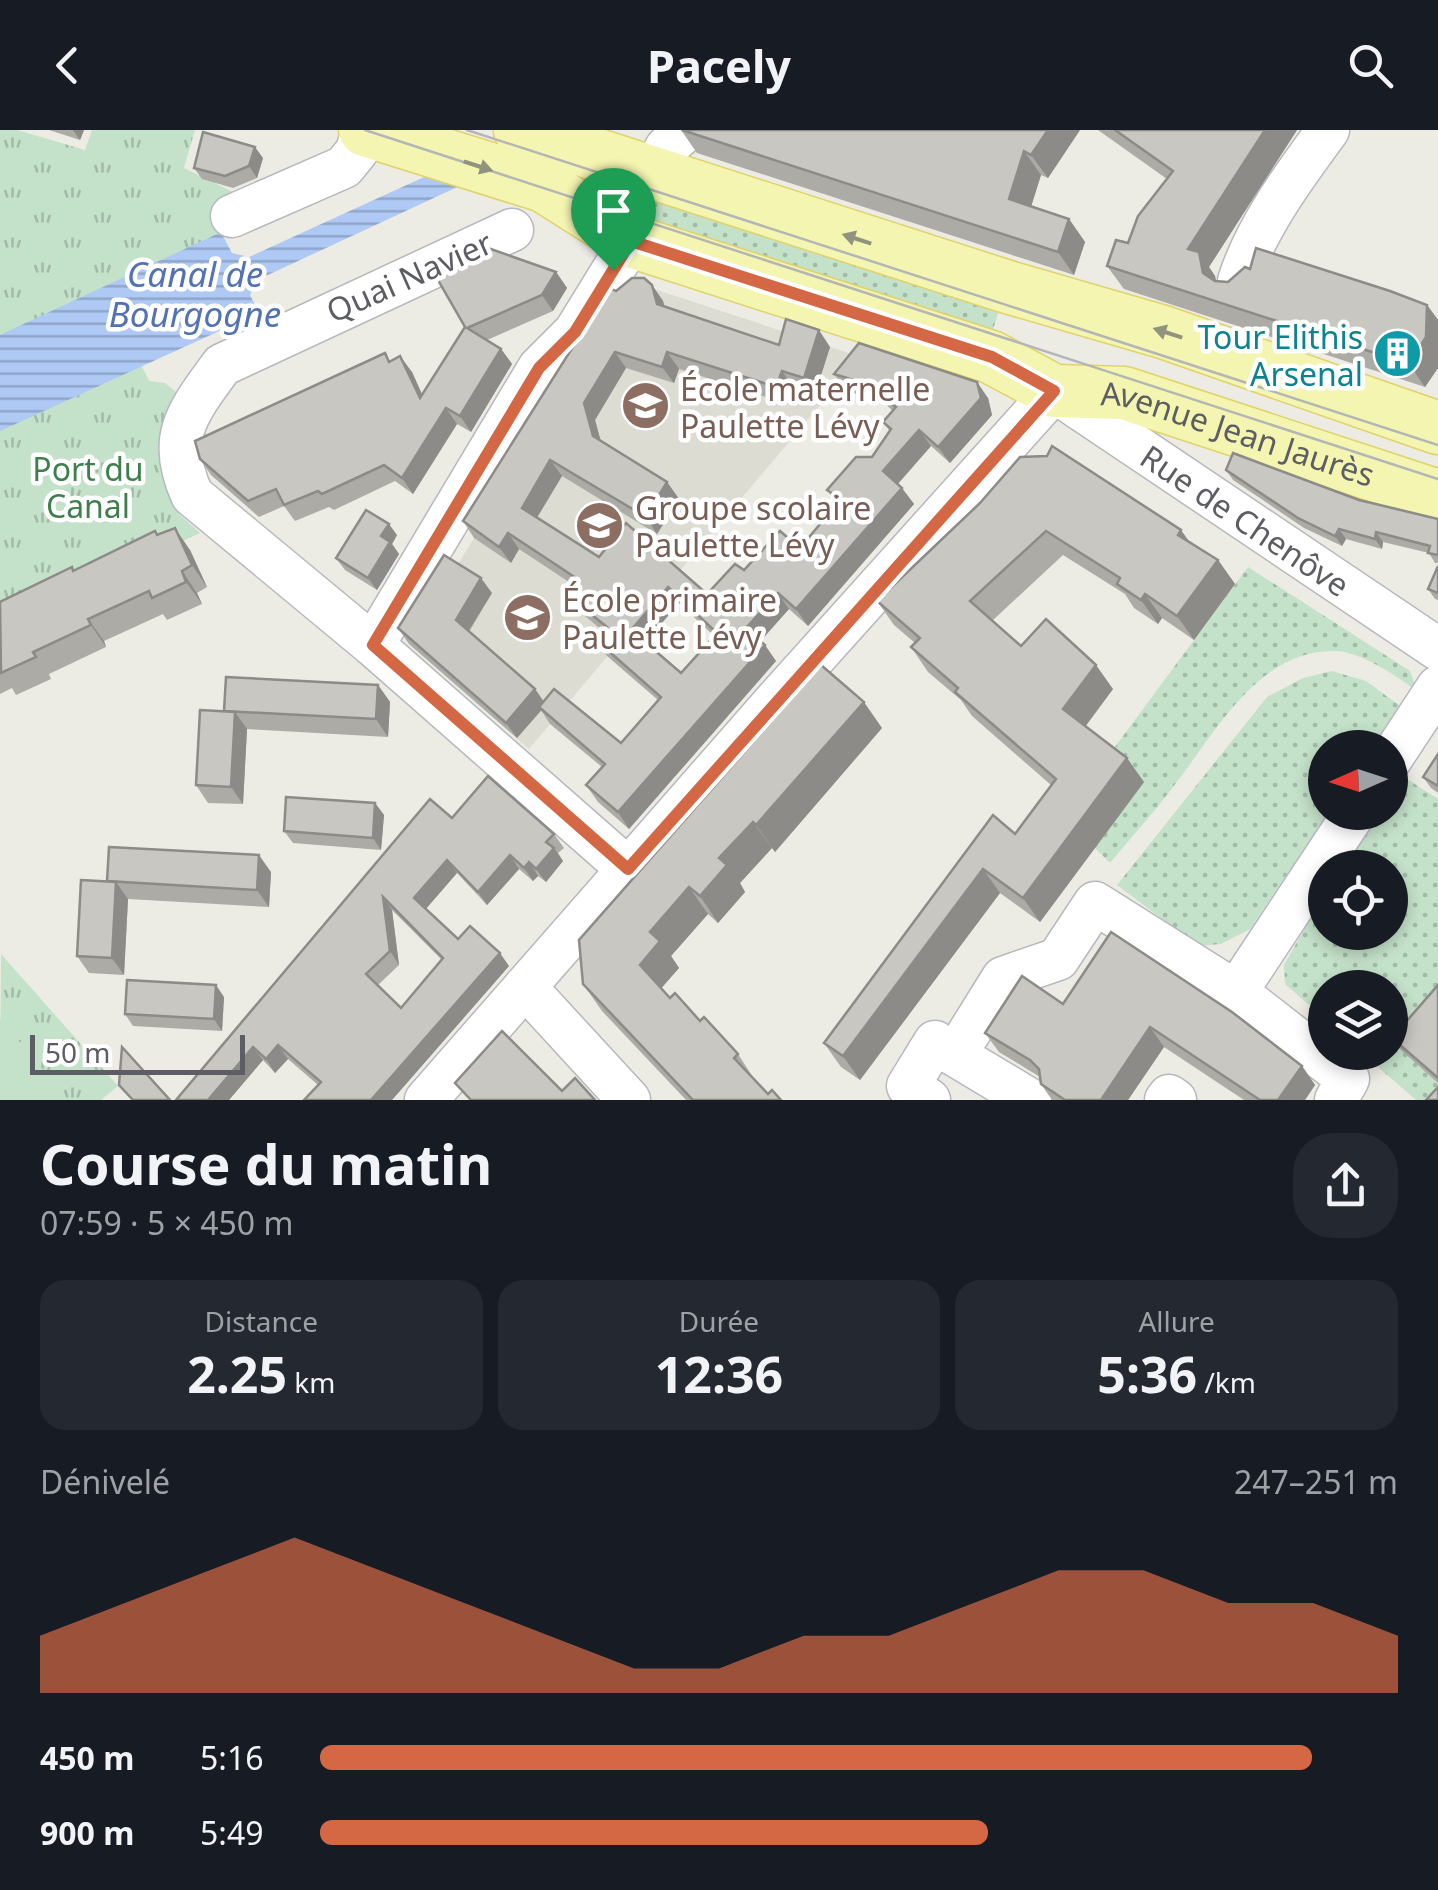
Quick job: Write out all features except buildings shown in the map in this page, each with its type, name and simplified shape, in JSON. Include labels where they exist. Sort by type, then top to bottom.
[{"type":"main road","points":[[520,130],[1011,288],[1222,339],[1438,428]]},
{"type":"main road","name":"Avenue Jean Jaurès","points":[[380,135],[544,186],[631,241],[992,357],[1054,391],[1124,393],[1438,496]]},
{"type":"main road","points":[[1054,391],[1076,362],[1092,310]]},
{"type":"street","points":[[654,173],[666,148],[686,130]]},
{"type":"street","points":[[1239,280],[1288,188],[1328,130]]},
{"type":"street","points":[[232,216],[344,168],[356,151],[380,135]]},
{"type":"street","name":"Quai Navier","points":[[373,645],[192,495],[176,461],[193,404],[222,365],[512,230]]},
{"type":"street","points":[[628,869],[373,645],[539,368],[575,332],[631,241]]},
{"type":"street","points":[[426,1100],[1054,391]]},
{"type":"street","name":"Rue de Chenôve","points":[[1054,391],[1438,648]]},
{"type":"street","points":[[1408,733],[1438,687]]},
{"type":"street","points":[[1236,992],[1343,830]]},
{"type":"street","points":[[956,1055],[1003,978],[1058,959],[1094,903],[1236,992],[1348,1078],[1336,1100]]},
{"type":"street","points":[[525,987],[629,1100]]},
{"type":"street","points":[[929,1100],[908,1086],[935,1042],[1030,1100]]},
{"type":"street","points":[[1166,1100],[1168,1096],[1176,1100]]},
{"type":"shaded area","name":"Groupe scolaire Paulette Lévy","points":[[648,287],[861,357],[529,749],[409,644],[623,295]]},
{"type":"green space","name":"Port du Canal","points":[[0,130],[17,130],[85,150],[92,130],[195,130],[184,168],[235,193],[221,232],[104,287],[149,381],[165,383],[176,392],[169,436],[179,514],[200,533],[0,625]]},
{"type":"green space","points":[[571,158],[1003,298],[989,342],[617,220],[561,186]]},
{"type":"green space","points":[[1248,567],[1410,671],[1417,691],[1378,665],[1344,652],[1308,654],[1284,663],[1243,696],[1110,863],[1095,848],[1109,755]]},
{"type":"green space","points":[[1332,671],[1366,681],[1400,706],[1384,730],[1308,730],[1308,830],[1317,830],[1250,929],[1221,944],[1198,946],[1117,885],[1267,697],[1303,678]]},
{"type":"green space","points":[[1408,780],[1438,799],[1438,1095],[1434,1100],[1416,1100],[1382,1070],[1408,1070],[1408,970],[1308,970],[1308,1004],[1285,984],[1284,965],[1308,923],[1308,950],[1408,950],[1408,850],[1354,850],[1368,830],[1408,830]]},
{"type":"green space","points":[[1,954],[118,1086],[101,1100],[0,1100]]},
{"type":"green space","points":[[0,1019],[52,1080],[30,1100],[0,1100]]},
{"type":"water","name":"Canal de Bourgogne","points":[[527,130],[466,183],[255,281],[250,295],[259,313],[0,431],[0,335],[221,232],[232,253],[249,257]]},
{"type":"tram line","points":[[365,130],[1438,479]]},
{"type":"tram line","points":[[467,130],[1438,445]]},
{"type":"place","name":"Tour Elithis Arsenal","points":[[1398,354]]},
{"type":"place","name":"École maternelle Paulette Lévy","points":[[645,406]]},
{"type":"place","name":"Groupe scolaire Paulette Lévy","points":[[600,525]]},
{"type":"place","name":"École primaire Paulette Lévy","points":[[527,617]]},
{"type":"route","points":[[631,241],[992,357],[1054,391],[628,869],[373,645],[539,368],[575,332],[613,270],[631,241]]}]
